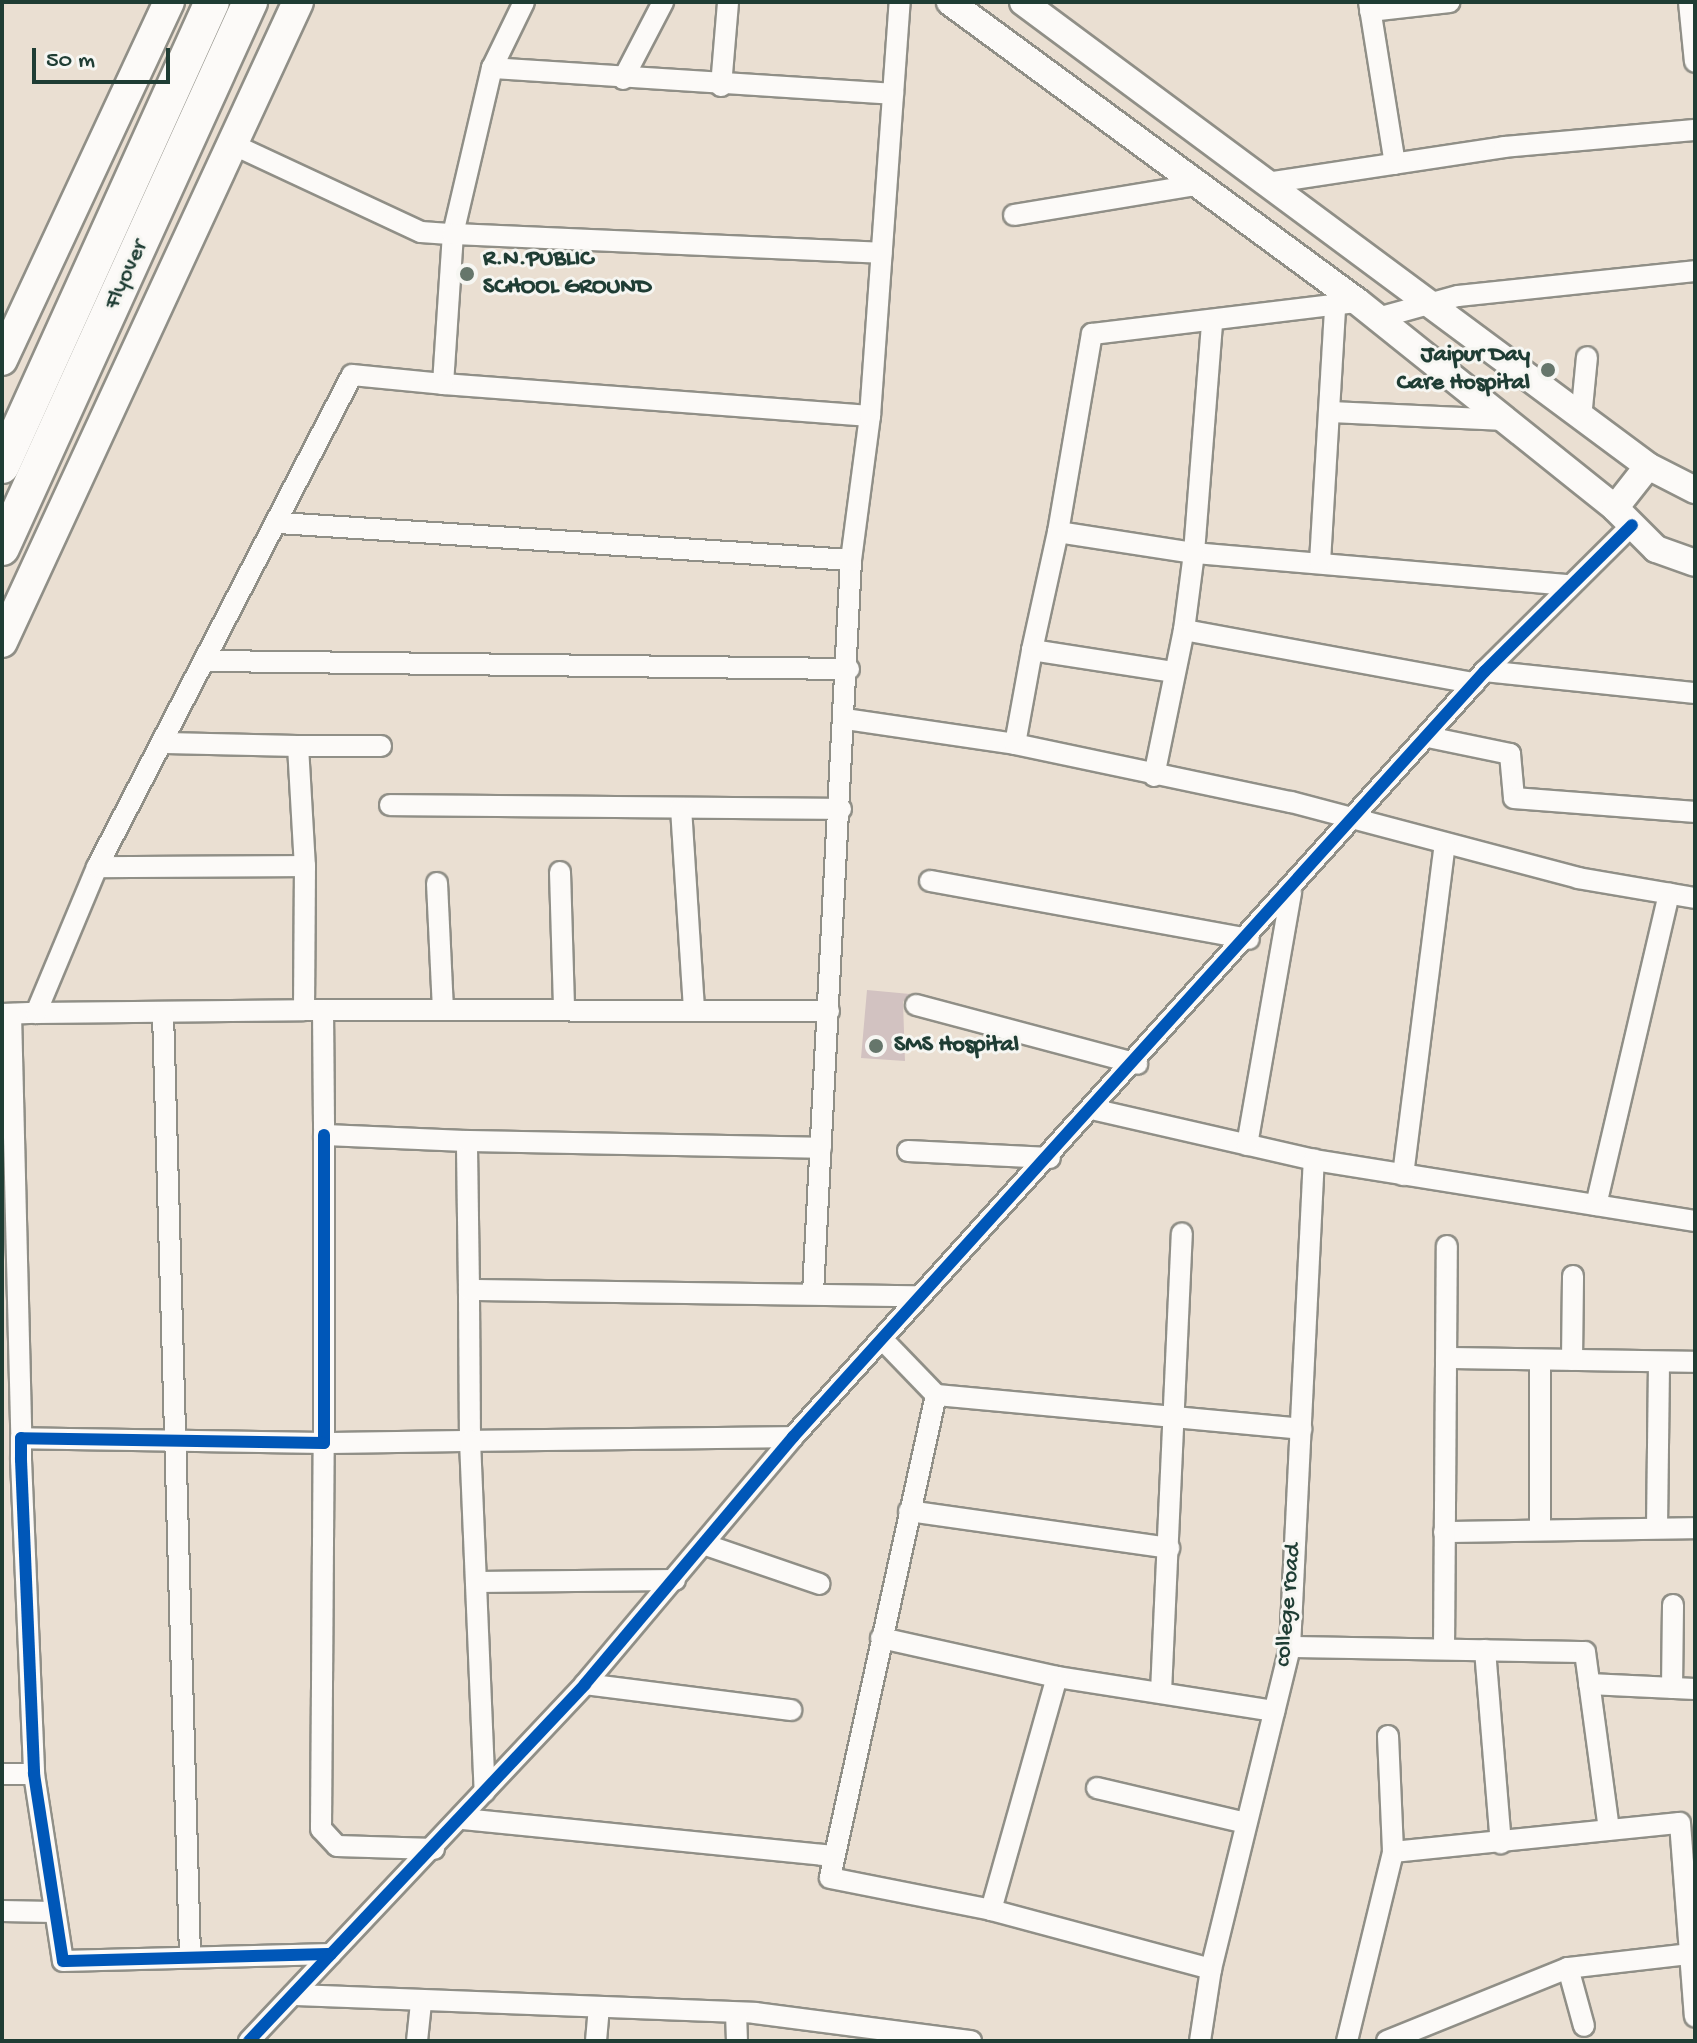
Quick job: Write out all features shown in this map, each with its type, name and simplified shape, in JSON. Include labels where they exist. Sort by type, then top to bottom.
[{"type":"highway","name":"Flyover","points":[[2,466],[212,2]]},
{"type":"highway","name":"Flyover","points":[[2,548],[250,2]]},
{"type":"main road","points":[[4,349],[169,2]]},
{"type":"main road","points":[[2,642],[298,2]]},
{"type":"street","points":[[443,384],[453,234],[492,68],[524,2]]},
{"type":"street","points":[[623,79],[663,2]]},
{"type":"street","points":[[721,86],[728,2]]},
{"type":"street","points":[[813,1293],[849,669],[851,560],[870,416],[900,2]]},
{"type":"street","points":[[950,2],[1201,184],[1357,308],[1506,420],[1624,516],[1656,549],[1695,564]]},
{"type":"street","points":[[1023,2],[1581,418],[1648,466],[1695,490]]},
{"type":"street","points":[[1395,164],[1370,7],[1449,2]]},
{"type":"street","points":[[1689,2],[1695,62]]},
{"type":"street","points":[[492,68],[721,86],[893,94]]},
{"type":"street","points":[[1267,183],[1395,164],[1695,130]]},
{"type":"street","points":[[232,144],[421,232],[882,253]]},
{"type":"street","points":[[1014,215],[1201,184]]},
{"type":"street","points":[[1015,744],[1058,532],[1092,334],[1212,324],[1695,271]]},
{"type":"street","points":[[1320,562],[1330,412],[1357,308]]},
{"type":"street","points":[[1154,776],[1184,630],[1194,553],[1212,324]]},
{"type":"street","points":[[1581,418],[1587,357]]},
{"type":"street","points":[[36,1013],[97,867],[210,661],[352,375],[870,416]]},
{"type":"street","points":[[1330,412],[1506,420]]},
{"type":"street","points":[[249,2041],[463,1819],[706,1545],[793,1437],[920,1296],[1096,1110],[1479,677],[1571,585],[1624,516],[1648,466]]},
{"type":"street","points":[[279,523],[851,560]]},
{"type":"street","points":[[1058,532],[1194,553],[1571,585]]},
{"type":"street","points":[[1184,630],[1479,677],[1695,693]]},
{"type":"street","points":[[1032,650],[1174,672]]},
{"type":"street","points":[[210,661],[849,669]]},
{"type":"street","points":[[846,719],[1015,744],[1445,844],[1695,898]]},
{"type":"street","points":[[1428,737],[1510,754],[1514,798],[1695,812]]},
{"type":"street","points":[[165,743],[381,746]]},
{"type":"street","points":[[298,746],[324,1135],[321,1829],[337,1846],[434,1849]]},
{"type":"street","points":[[390,805],[841,809]]},
{"type":"street","points":[[681,808],[694,1007]]},
{"type":"street","points":[[1403,1175],[1445,844]]},
{"type":"street","points":[[97,867],[305,866]]},
{"type":"street","points":[[560,872],[564,1008]]},
{"type":"street","points":[[930,881],[1249,939]]},
{"type":"street","points":[[437,883],[443,1010]]},
{"type":"street","points":[[1247,1145],[1291,892]]},
{"type":"street","points":[[1596,1205],[1669,893]]},
{"type":"street","points":[[916,1005],[1137,1064]]},
{"type":"street","points":[[331,1954],[190,1954],[63,1961],[34,1774],[12,1459],[21,1438],[7,1014],[694,1007],[829,1011]]},
{"type":"street","points":[[163,1013],[190,1954]]},
{"type":"street","points":[[1096,1110],[1314,1160],[1695,1221]]},
{"type":"street","points":[[324,1135],[821,1148]]},
{"type":"street","points":[[467,1141],[470,1441],[485,1792]]},
{"type":"street","points":[[908,1151],[1050,1158]]},
{"type":"street","name":"college road","points":[[1200,2041],[1211,1969],[1290,1647],[1314,1160]]},
{"type":"street","points":[[1161,1692],[1182,1233]]},
{"type":"street","points":[[1444,1649],[1447,1246]]},
{"type":"street","points":[[1572,1360],[1573,1276]]},
{"type":"street","points":[[469,1290],[920,1296]]},
{"type":"street","points":[[882,1339],[936,1395],[1173,1422],[1301,1429]]},
{"type":"street","points":[[1446,1358],[1695,1362]]},
{"type":"street","points":[[1540,1360],[1540,1530]]},
{"type":"street","points":[[1657,1528],[1659,1362]]},
{"type":"street","points":[[936,1395],[831,1856],[830,1878],[991,1910],[1211,1969]]},
{"type":"street","points":[[21,1438],[175,1443],[324,1443],[793,1437]]},
{"type":"street","points":[[909,1511],[1169,1548]]},
{"type":"street","points":[[1444,1532],[1695,1528]]},
{"type":"street","points":[[706,1545],[820,1584]]},
{"type":"street","points":[[476,1582],[675,1580]]},
{"type":"street","points":[[1672,1688],[1673,1605]]},
{"type":"street","points":[[881,1638],[1057,1677],[1274,1711]]},
{"type":"street","points":[[1290,1647],[1577,1648],[1585,1652],[1609,1829]]},
{"type":"street","points":[[1485,1650],[1501,1843]]},
{"type":"street","points":[[991,1910],[1057,1677]]},
{"type":"street","points":[[585,1684],[791,1710]]},
{"type":"street","points":[[1589,1684],[1695,1689]]},
{"type":"street","points":[[1347,2041],[1393,1852],[1388,1736]]},
{"type":"street","points":[[2,1774],[34,1774]]},
{"type":"street","points":[[1097,1788],[1246,1823]]},
{"type":"street","points":[[463,1819],[831,1856]]},
{"type":"street","points":[[1393,1852],[1680,1823],[1695,2016]]},
{"type":"street","points":[[2,1911],[53,1912]]},
{"type":"street","points":[[1387,2041],[1568,1968],[1689,1954]]},
{"type":"street","points":[[1568,1968],[1584,2026]]},
{"type":"street","points":[[293,1995],[421,2003],[736,2013],[850,2033],[971,2041]]},
{"type":"street","points":[[417,2041],[421,2003]]},
{"type":"street","points":[[596,2041],[599,2008]]},
{"type":"street","points":[[736,2013],[737,2041]]},
{"type":"building","points":[[867,990],[910,994],[903,1002],[905,1061],[861,1058]]},
{"type":"cycle path","points":[[249,2041],[585,1684],[793,1437],[1485,671],[1632,525]]},
{"type":"cycle path","points":[[324,1135],[324,1443],[21,1438],[21,1460],[34,1774],[63,1961],[331,1954]]},
{"type":"place","name":"R.N.PUBLIC SCHOOL GROUND","points":[[467,274]]},
{"type":"place","name":"Jaipur Day Care Hospital","points":[[1548,370]]},
{"type":"place","name":"SMS Hospital","points":[[876,1046]]}]
